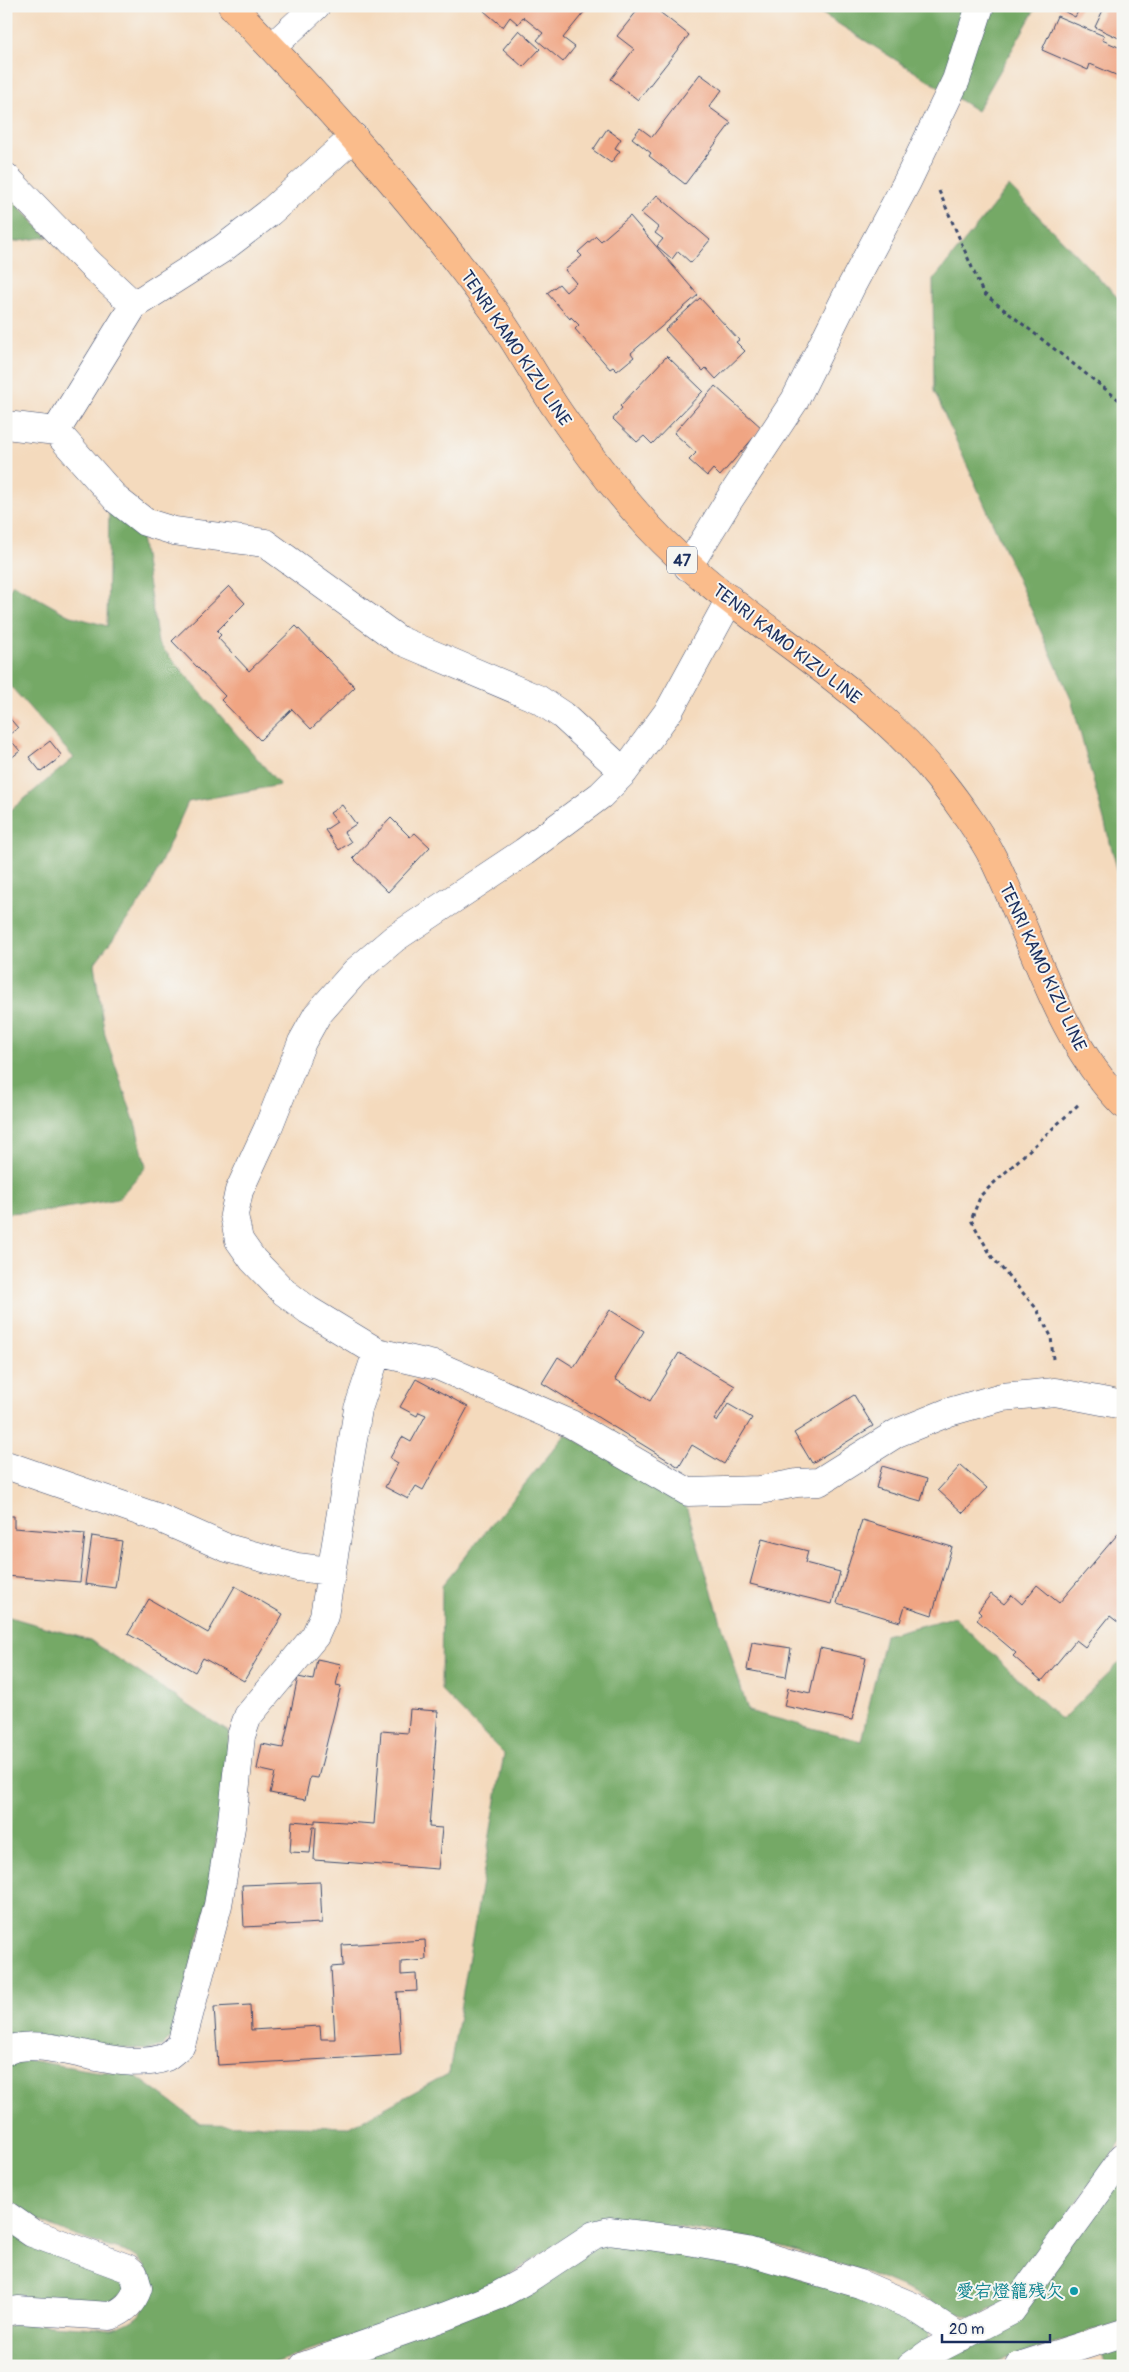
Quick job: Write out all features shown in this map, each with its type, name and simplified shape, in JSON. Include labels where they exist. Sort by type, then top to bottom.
[{"type":"main road","name":"TENRI KAMO KIZU LINE","points":[[232,6],[354,137],[431,227],[497,315],[559,413],[616,490],[688,567],[856,697],[905,740],[941,781],[992,855],[1072,1038],[1102,1083],[1123,1104]]},
{"type":"street","points":[[272,47],[316,6]]},
{"type":"street","points":[[688,567],[729,500],[795,400],[851,287],[922,152],[956,80],[980,6]]},
{"type":"street","points":[[56,431],[134,305],[238,237],[354,137]]},
{"type":"street","points":[[6,177],[90,264],[134,305]]},
{"type":"street","points":[[6,425],[56,431],[117,500],[145,522],[174,531],[265,542],[398,640],[538,699],[562,715],[624,772]]},
{"type":"street","points":[[730,599],[670,709],[624,772],[601,795],[524,852],[395,938],[354,972],[317,1015],[302,1042],[268,1128],[235,1203],[235,1228],[245,1251],[284,1292],[308,1310],[377,1352],[438,1366],[571,1424],[688,1492],[760,1490],[797,1483],[819,1482],[897,1433],[940,1415],[1002,1398],[1055,1392],[1123,1404]]},
{"type":"street","points":[[6,2051],[27,2046],[45,2047],[96,2058],[148,2061],[167,2056],[181,2045],[218,1905],[232,1821],[241,1736],[248,1716],[315,1636],[324,1616],[358,1409],[377,1352]]},
{"type":"street","points":[[6,1465],[159,1518],[227,1548],[297,1567],[330,1571]]},
{"type":"street","points":[[911,2366],[928,2354],[1011,2311],[1123,2157]]},
{"type":"street","points":[[6,2215],[32,2233],[127,2268],[134,2274],[138,2288],[129,2305],[120,2313],[110,2316],[18,2310],[6,2312]]},
{"type":"street","points":[[304,2366],[497,2296],[526,2280],[594,2235],[609,2231],[682,2240],[747,2252],[860,2284],[914,2307],[961,2338]]},
{"type":"street","points":[[1019,2366],[1123,2333]]},
{"type":"path","points":[[922,152],[983,293],[1123,403]]},
{"type":"path","points":[[1055,1392],[1051,1336],[1036,1308],[992,1257],[971,1220],[981,1196],[1102,1083]]},
{"type":"green space","points":[[810,6],[1037,6],[977,111]]},
{"type":"green space","points":[[1009,186],[1123,303],[1123,890],[1071,699],[934,391],[933,280]]},
{"type":"green space","points":[[6,193],[48,237],[6,243]]},
{"type":"green space","points":[[109,508],[140,531],[158,643],[280,785],[188,802],[147,893],[94,964],[105,1035],[136,1126],[146,1167],[118,1199],[48,1211],[6,1213],[6,814],[74,758],[6,681],[6,594],[13,584],[68,615],[107,626]]},
{"type":"green space","points":[[566,1434],[685,1503],[748,1711],[861,1741],[885,1635],[954,1617],[1061,1720],[1123,1659],[1123,2139],[1004,2303],[973,2318],[942,2308],[920,2295],[865,2272],[750,2238],[608,2217],[588,2223],[519,2269],[492,2284],[265,2366],[6,2365],[6,2326],[19,2323],[112,2329],[130,2322],[139,2315],[148,2300],[150,2292],[149,2275],[145,2267],[133,2255],[73,2235],[37,2220],[6,2195],[6,2069],[10,2065],[28,2060],[94,2071],[133,2074],[201,2124],[350,2127],[449,2073],[504,1754],[441,1690],[442,1585]]},
{"type":"green space","points":[[6,1616],[90,1640],[230,1733],[208,1903],[171,2038],[162,2047],[147,2050],[6,2039]]},
{"type":"green space","points":[[1123,2175],[1123,2321],[984,2366],[930,2366],[998,2332]]},
{"type":"green space","points":[[6,2228],[121,2277],[126,2291],[108,2305],[6,2301]]},
{"type":"green space","points":[[610,2241],[745,2262],[857,2295],[929,2328],[929,2342],[892,2366],[351,2366],[354,2359]]},
{"type":"green space","points":[[1123,2344],[1123,2366],[1107,2366],[1100,2351]]},
{"type":"building","points":[[488,6],[589,6],[563,38],[575,47],[563,62],[537,40],[543,33],[523,17],[518,24],[510,17],[503,27],[484,11]]},
{"type":"building","points":[[641,6],[652,6],[689,35],[638,100],[611,79],[634,49],[617,36]]},
{"type":"building","points":[[1054,6],[1081,6],[1075,17]]},
{"type":"building","points":[[1105,6],[1123,8],[1123,40],[1095,27]]},
{"type":"building","points":[[1057,16],[1104,36],[1102,40],[1123,49],[1123,78],[1090,64],[1088,70],[1042,50]]},
{"type":"building","points":[[519,30],[540,49],[523,67],[503,49]]},
{"type":"building","points":[[700,74],[722,90],[709,107],[731,123],[685,184],[649,156],[651,153],[632,138],[640,128],[652,137]]},
{"type":"building","points":[[607,129],[621,139],[615,148],[620,151],[611,163],[593,150]]},
{"type":"building","points":[[657,195],[710,240],[691,263],[678,251],[672,259],[657,246],[663,239],[655,233],[659,228],[641,213]]},
{"type":"building","points":[[630,216],[698,295],[631,353],[634,357],[617,371],[613,367],[610,369],[575,329],[579,325],[571,317],[570,319],[547,293],[559,284],[566,292],[576,283],[565,270],[582,256],[578,252],[596,236],[601,241]]},
{"type":"building","points":[[700,298],[739,340],[736,342],[745,351],[716,379],[706,368],[703,371],[665,330]]},
{"type":"building","points":[[667,356],[703,391],[652,444],[644,436],[637,442],[613,419],[622,408],[620,406]]},
{"type":"building","points":[[715,386],[762,428],[720,476],[713,469],[707,476],[689,460],[696,453],[674,433]]},
{"type":"building","points":[[229,586],[245,603],[217,631],[221,635],[218,638],[249,671],[296,626],[355,687],[311,729],[292,709],[260,740],[221,700],[225,696],[172,641]]},
{"type":"building","points":[[6,714],[18,728],[7,736],[20,751],[6,762]]},
{"type":"building","points":[[50,741],[62,756],[41,772],[29,757]]},
{"type":"building","points":[[342,805],[356,824],[344,832],[351,842],[339,850],[325,830],[337,822],[330,813]]},
{"type":"building","points":[[391,818],[410,837],[415,833],[430,847],[388,892],[353,858]]},
{"type":"building","points":[[610,1310],[644,1331],[615,1379],[650,1401],[679,1353],[735,1386],[714,1420],[717,1422],[728,1404],[752,1418],[724,1464],[692,1445],[679,1467],[542,1383],[558,1357],[574,1367]]},
{"type":"building","points":[[416,1379],[468,1407],[423,1490],[416,1486],[408,1499],[385,1487],[398,1463],[390,1458],[402,1437],[411,1442],[426,1415],[419,1412],[417,1416],[400,1407]]},
{"type":"building","points":[[854,1395],[873,1426],[812,1463],[794,1433]]},
{"type":"building","points":[[961,1465],[987,1488],[963,1513],[938,1490]]},
{"type":"building","points":[[882,1466],[927,1479],[921,1501],[876,1488]]},
{"type":"building","points":[[6,1516],[14,1516],[14,1528],[85,1534],[80,1582],[6,1576]]},
{"type":"building","points":[[862,1520],[952,1547],[932,1615],[905,1606],[900,1622],[837,1603]]},
{"type":"building","points":[[1123,1528],[1123,1619],[1119,1623],[1110,1616],[1085,1647],[1076,1640],[1042,1681],[1013,1656],[1016,1653],[977,1620],[981,1614],[978,1611],[991,1594],[1004,1604],[1012,1595],[1022,1604],[1037,1585],[1059,1603]]},
{"type":"building","points":[[92,1536],[122,1541],[115,1588],[85,1584]]},
{"type":"building","points":[[762,1539],[808,1551],[805,1563],[840,1572],[832,1604],[750,1584]]},
{"type":"building","points":[[235,1586],[283,1614],[244,1681],[203,1658],[195,1672],[128,1634],[149,1599],[208,1633]]},
{"type":"building","points":[[752,1642],[791,1648],[786,1677],[747,1670]]},
{"type":"building","points":[[820,1648],[866,1658],[852,1720],[784,1706],[788,1688],[810,1693]]},
{"type":"building","points":[[317,1659],[341,1664],[336,1685],[341,1686],[318,1778],[310,1777],[305,1800],[270,1793],[275,1773],[257,1769],[262,1744],[283,1748],[298,1677],[313,1680]]},
{"type":"building","points":[[410,1709],[438,1711],[429,1827],[442,1828],[438,1869],[314,1860],[316,1827],[313,1827],[310,1853],[290,1852],[292,1821],[315,1823],[315,1820],[374,1824],[381,1731],[408,1733]]},
{"type":"building","points":[[320,1882],[322,1923],[244,1927],[242,1885]]},
{"type":"building","points":[[425,1940],[426,1960],[401,1962],[401,1975],[416,1974],[417,1991],[397,1992],[401,2055],[218,2065],[214,2007],[250,2005],[251,2030],[320,2026],[321,2039],[335,2039],[331,1967],[343,1966],[342,1945]]},
{"type":"place","name":"愛宕燈籠残欠","points":[[1074,2291]]}]
